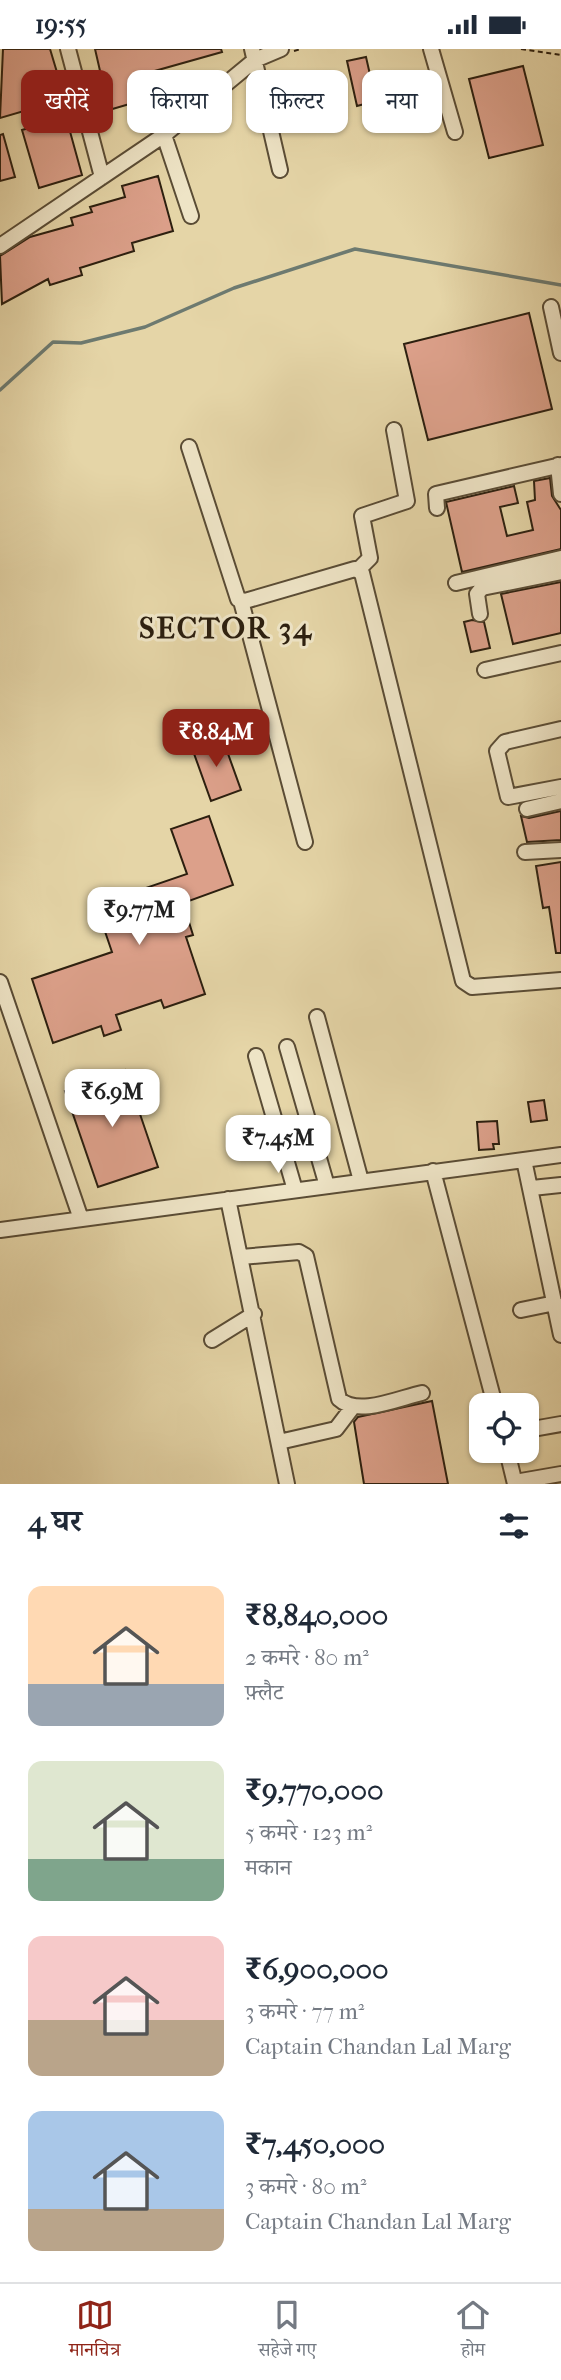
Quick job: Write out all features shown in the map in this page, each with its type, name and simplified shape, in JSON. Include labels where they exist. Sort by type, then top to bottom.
[{"type":"street","points":[[68,49],[102,177]]},
{"type":"street","points":[[0,246],[163,135],[253,54],[281,49]]},
{"type":"street","points":[[431,49],[455,132]]},
{"type":"street","points":[[253,54],[280,170]]},
{"type":"street","points":[[163,135],[191,216]]},
{"type":"street","points":[[551,307],[561,353]]},
{"type":"street","points":[[241,601],[358,570],[370,558],[362,516],[407,501],[394,431]]},
{"type":"street","points":[[189,447],[235,594],[241,601],[305,842]]},
{"type":"street","points":[[437,508],[436,494],[559,465],[561,494]]},
{"type":"street","points":[[456,583],[561,558]]},
{"type":"street","points":[[358,570],[364,579],[460,977],[472,987],[561,980]]},
{"type":"street","points":[[480,614],[477,594],[482,588],[561,572]]},
{"type":"street","points":[[485,670],[561,653]]},
{"type":"street","points":[[561,729],[505,742],[497,751],[508,797],[561,787]]},
{"type":"street","points":[[527,809],[561,801]]},
{"type":"street","points":[[524,852],[561,850]]},
{"type":"street","points":[[0,982],[80,1219]]},
{"type":"street","points":[[317,1017],[361,1181]]},
{"type":"street","points":[[287,1047],[327,1186]]},
{"type":"street","points":[[256,1056],[295,1190]]},
{"type":"street","points":[[240,1135],[276,1127]]},
{"type":"street","points":[[0,1230],[561,1155]]},
{"type":"street","points":[[524,1160],[561,1335]]},
{"type":"street","points":[[433,1171],[492,1393]]},
{"type":"street","points":[[532,1188],[561,1185]]},
{"type":"street","points":[[228,1199],[254,1314],[287,1484]]},
{"type":"street","points":[[241,1257],[299,1252],[310,1261],[339,1399],[352,1408]]},
{"type":"street","points":[[521,1310],[555,1303]]},
{"type":"street","points":[[212,1340],[254,1314]]},
{"type":"street","points":[[279,1442],[335,1429],[352,1408],[422,1393]]},
{"type":"street","points":[[539,1428],[561,1424]]},
{"type":"street","points":[[510,1463],[515,1483],[547,1480],[561,1474]]},
{"type":"path","points":[[521,49],[561,55]]},
{"type":"building","points":[[3,49],[50,49],[56,70],[21,70],[21,112],[0,118]]},
{"type":"building","points":[[95,49],[221,49],[222,52],[158,70],[127,70],[127,105],[113,109],[113,70],[100,70]]},
{"type":"building","points":[[366,57],[369,70],[362,70],[362,105],[357,106],[347,61]]},
{"type":"building","points":[[523,66],[543,145],[489,158],[469,79]]},
{"type":"building","points":[[23,133],[70,133],[82,175],[39,188]]},
{"type":"building","points":[[3,134],[15,177],[0,181],[0,135]]},
{"type":"building","points":[[158,176],[173,231],[132,243],[134,251],[80,268],[82,275],[50,285],[48,279],[2,304],[0,256],[30,237],[73,225],[71,218],[92,212],[90,207],[125,197],[122,186]]},
{"type":"building","points":[[529,313],[552,409],[428,440],[404,344]]},
{"type":"building","points":[[550,478],[552,496],[561,510],[561,549],[462,572],[446,502],[514,486],[518,503],[500,507],[507,536],[533,530],[527,502],[535,500],[534,481]]},
{"type":"building","points":[[561,582],[561,633],[513,644],[501,594]]},
{"type":"building","points":[[464,622],[484,622],[490,648],[471,652]]},
{"type":"building","points":[[222,737],[241,790],[211,801],[192,748]]},
{"type":"building","points":[[561,811],[561,840],[527,842],[521,816],[529,818]]},
{"type":"building","points":[[209,816],[233,885],[183,903],[193,935],[186,937],[205,994],[164,1008],[161,1000],[116,1015],[121,1030],[104,1036],[101,1026],[53,1043],[32,979],[112,952],[96,905],[187,874],[171,829]]},
{"type":"building","points":[[561,862],[561,953],[556,953],[549,907],[543,908],[536,866]]},
{"type":"building","points":[[125,1070],[158,1167],[98,1187],[65,1091]]},
{"type":"building","points":[[544,1100],[547,1120],[531,1122],[528,1102]]},
{"type":"building","points":[[497,1121],[499,1144],[493,1144],[494,1149],[479,1150],[477,1122]]},
{"type":"building","points":[[432,1401],[448,1484],[364,1484],[354,1422],[358,1417]]},
{"type":"waterway","points":[[0,390],[53,342],[81,343],[145,327],[234,288],[355,249],[561,285]]},
{"type":"district","name":"SECTOR 34","points":[[226,628]]}]
